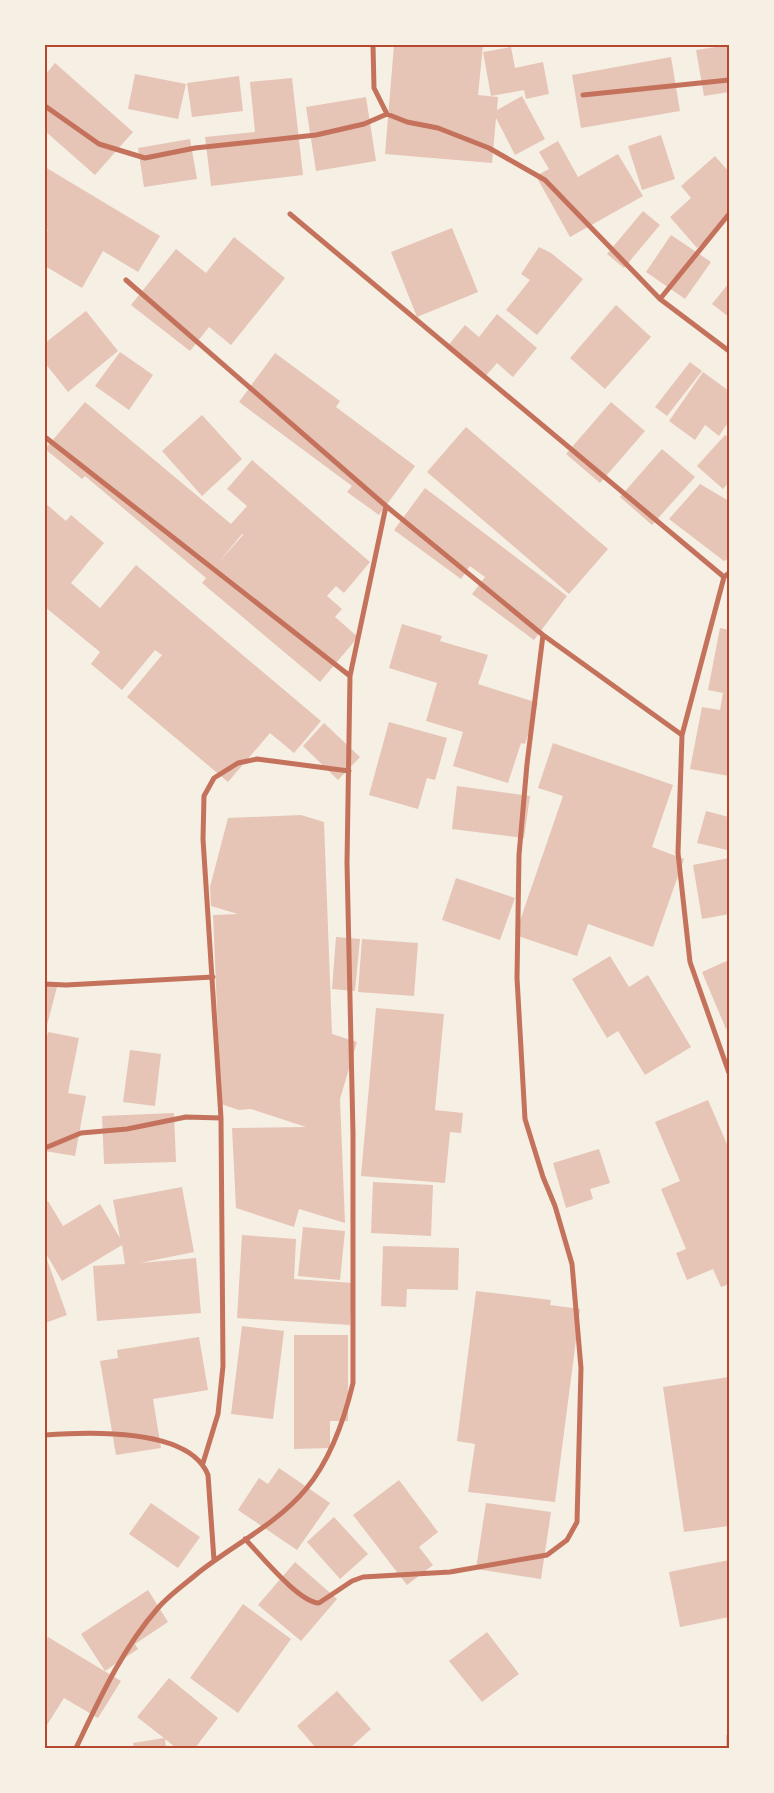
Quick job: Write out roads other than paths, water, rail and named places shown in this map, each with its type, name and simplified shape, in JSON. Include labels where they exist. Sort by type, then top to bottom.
[{"type":"street","points":[[373,45],[374,88],[387,114],[407,122],[438,128],[489,148],[545,180],[660,299],[729,351]]},
{"type":"street","points":[[583,95],[729,80]]},
{"type":"street","points":[[45,106],[99,144],[145,158],[196,148],[316,136],[364,124],[387,114]]},
{"type":"street","points":[[290,214],[726,575],[682,735],[678,853],[690,962],[729,1073]]},
{"type":"street","points":[[660,299],[729,214]]},
{"type":"street","points":[[126,280],[386,506],[543,635],[682,735]]},
{"type":"street","points":[[45,437],[350,676]]},
{"type":"street","points":[[76,1748],[93,1709],[125,1653],[158,1607],[214,1560],[276,1516],[306,1489],[327,1457],[343,1422],[353,1383],[353,1134],[347,863],[350,676],[386,506]]},
{"type":"street","points":[[244,1538],[300,1594],[310,1602],[319,1603],[352,1581],[363,1577],[450,1572],[547,1555],[562,1545],[574,1531],[579,1485],[581,1368],[572,1264],[555,1206],[543,1177],[525,1119],[517,978],[519,855],[527,764],[543,635]]},
{"type":"street","points":[[204,1463],[218,1414],[223,1366],[221,1118],[202,819],[204,796],[214,778],[238,763],[257,759],[349,771]]},
{"type":"street","points":[[45,984],[66,985],[213,977]]},
{"type":"street","points":[[45,1148],[81,1133],[127,1130],[186,1117],[221,1118]]},
{"type":"street","points":[[45,1435],[95,1432],[130,1435],[174,1446],[193,1454],[204,1463],[208,1475],[214,1560]]}]
